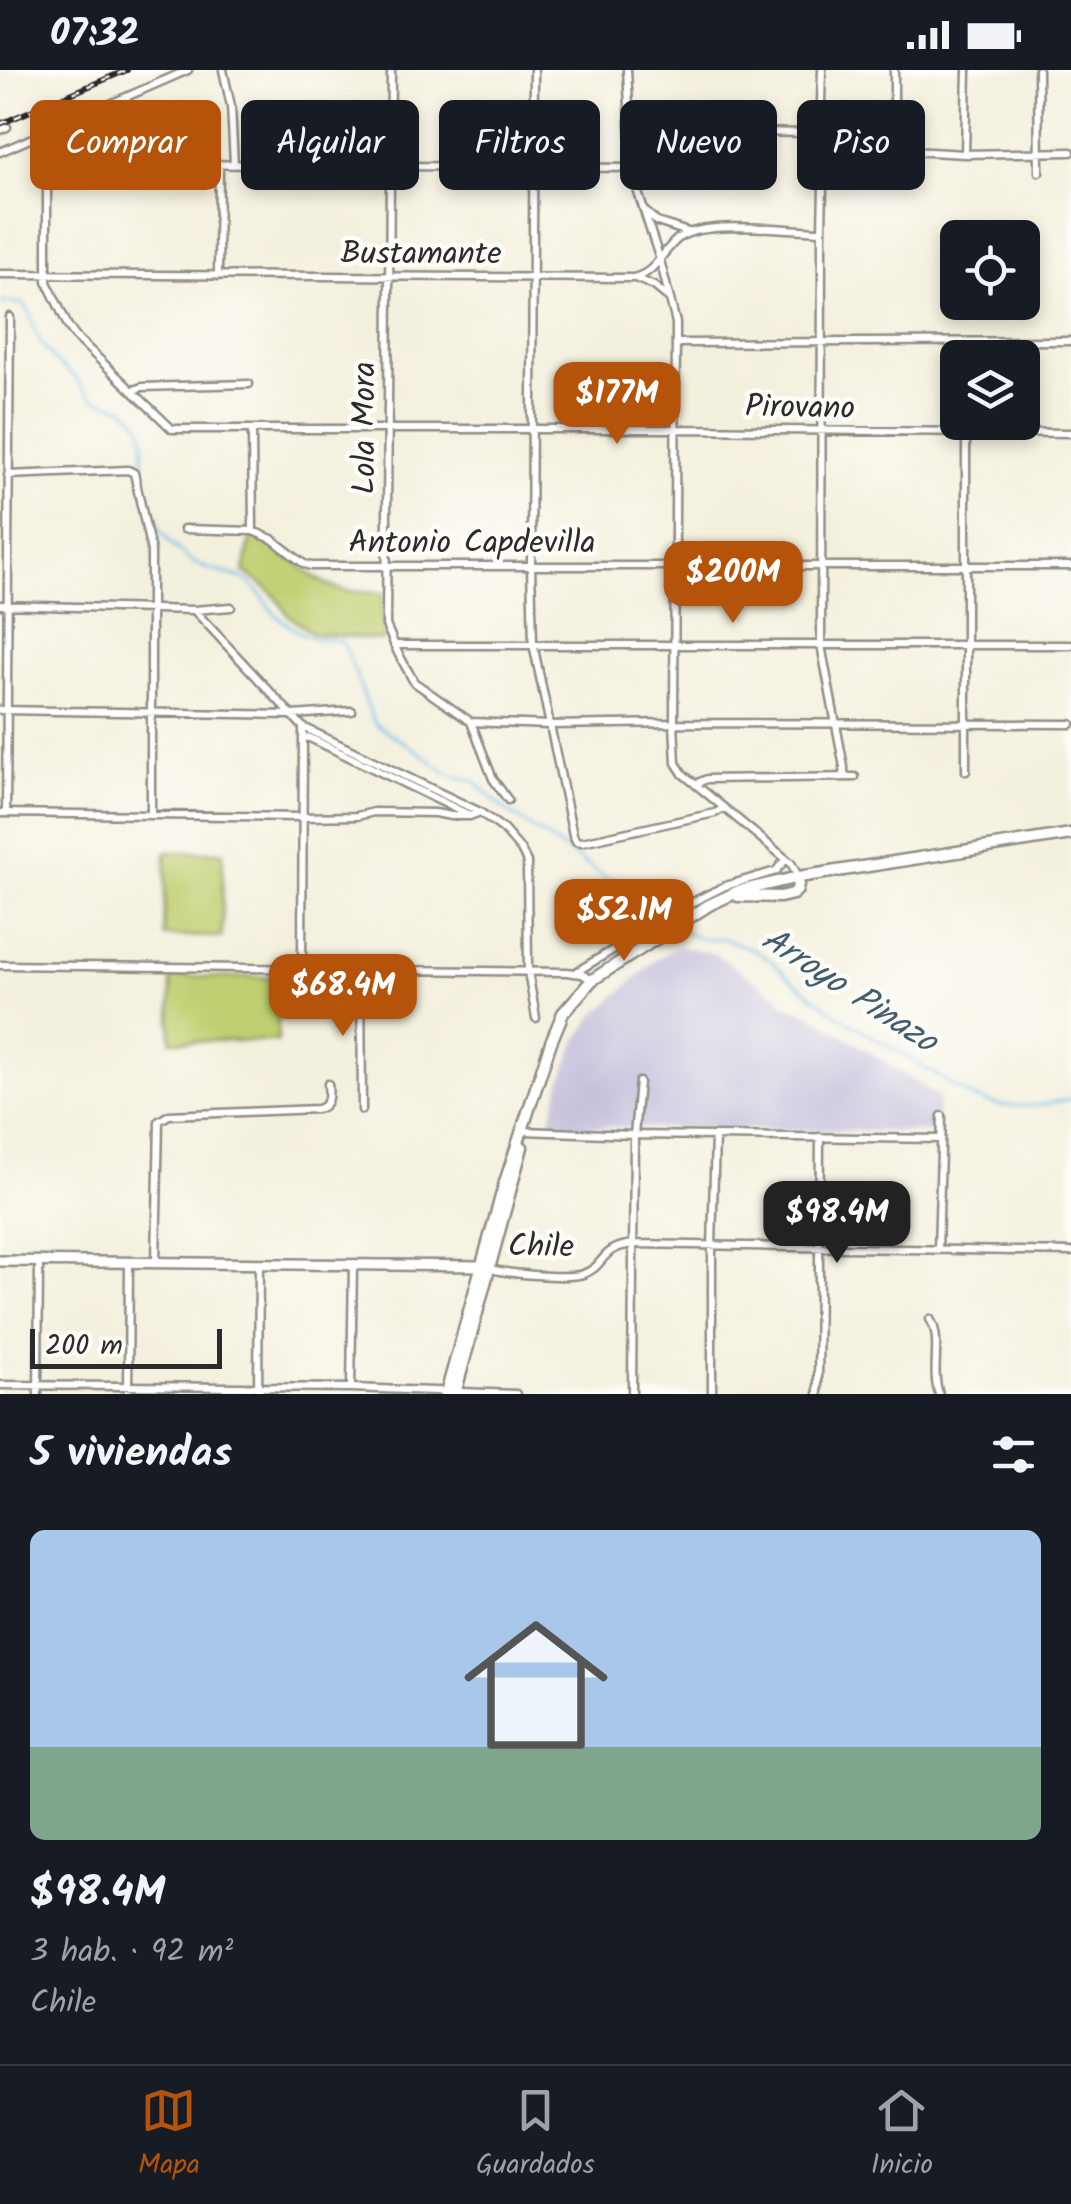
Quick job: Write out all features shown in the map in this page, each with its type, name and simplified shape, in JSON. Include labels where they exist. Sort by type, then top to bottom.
[{"type":"main road","points":[[451,1393],[505,1182],[522,1132],[563,1013],[592,980],[728,896],[788,896],[797,890],[798,877],[1071,834]]},
{"type":"street","points":[[119,100],[188,70]]},
{"type":"street","points":[[223,70],[231,106],[234,164]]},
{"type":"street","name":"Lola Mora","points":[[390,70],[390,100]]},
{"type":"street","points":[[534,70],[534,100]]},
{"type":"street","points":[[628,70],[629,100]]},
{"type":"street","points":[[777,133],[820,133],[822,70]]},
{"type":"street","points":[[894,70],[894,100]]},
{"type":"street","points":[[965,154],[967,70]]},
{"type":"street","points":[[1038,70],[1039,172]]},
{"type":"street","points":[[0,152],[30,139]]},
{"type":"street","points":[[925,152],[1071,152]]},
{"type":"street","points":[[221,164],[241,164]]},
{"type":"street","points":[[48,190],[47,282],[71,330],[134,390],[248,384]]},
{"type":"street","points":[[218,190],[218,276]]},
{"type":"street","name":"Lola Mora","points":[[390,190],[386,625],[414,682],[471,722]]},
{"type":"street","points":[[533,190],[533,644],[576,841],[652,828],[724,808]]},
{"type":"street","points":[[639,190],[676,323],[676,763],[683,774],[786,859],[798,877]]},
{"type":"street","points":[[823,190],[822,645],[844,777]]},
{"type":"street","points":[[645,211],[664,226],[689,232],[716,228],[822,231]]},
{"type":"street","points":[[634,278],[644,276],[676,240],[689,232]]},
{"type":"street","name":"Bustamante","points":[[0,274],[634,278]]},
{"type":"street","points":[[634,278],[654,286],[670,299]]},
{"type":"street","points":[[10,317],[3,813],[302,817],[374,812],[470,816],[480,812]]},
{"type":"street","points":[[677,343],[940,342]]},
{"type":"street","points":[[1040,342],[1071,342]]},
{"type":"street","name":"Pirovano","points":[[134,390],[170,428],[822,431],[940,428]]},
{"type":"street","points":[[184,529],[253,531],[252,430]]},
{"type":"street","name":"Pirovano","points":[[1040,431],[1071,433]]},
{"type":"street","points":[[966,440],[966,771]]},
{"type":"street","points":[[8,475],[132,471],[149,538],[151,814]]},
{"type":"street","name":"Antonio Capdevilla","points":[[253,531],[272,539],[304,564],[1071,566]]},
{"type":"street","points":[[4,605],[194,610],[231,607]]},
{"type":"street","points":[[194,610],[310,738],[470,816]]},
{"type":"street","points":[[394,644],[1071,645]]},
{"type":"street","points":[[3,710],[292,715],[352,710]]},
{"type":"street","points":[[508,800],[493,779],[471,722],[1071,724]]},
{"type":"street","points":[[303,732],[310,729],[480,812],[503,829],[521,850],[527,862],[528,970],[536,1018]]},
{"type":"street","points":[[302,969],[303,732]]},
{"type":"street","points":[[695,784],[706,779],[856,777]]},
{"type":"street","points":[[675,911],[725,886],[776,871],[786,859]]},
{"type":"street","points":[[575,973],[653,922]]},
{"type":"street","points":[[0,965],[528,970],[575,973],[592,980]]},
{"type":"street","points":[[360,968],[362,1110]]},
{"type":"street","points":[[632,1394],[634,1136],[640,1082]]},
{"type":"street","points":[[156,1262],[158,1121],[169,1115],[317,1109],[328,1100],[328,1084]]},
{"type":"street","points":[[938,1250],[942,1116]]},
{"type":"street","points":[[522,1132],[941,1139]]},
{"type":"street","points":[[712,1394],[715,1137]]},
{"type":"street","points":[[818,1394],[820,1138]]},
{"type":"street","points":[[635,1244],[1071,1252]]},
{"type":"street","name":"Chile","points":[[0,1262],[485,1267],[504,1273],[577,1276],[590,1270],[614,1246],[635,1244]]},
{"type":"street","points":[[38,1390],[39,1261]]},
{"type":"street","points":[[128,1390],[129,1262]]},
{"type":"street","points":[[258,1391],[259,1263]]},
{"type":"street","points":[[351,1388],[353,1264]]},
{"type":"street","points":[[930,1319],[936,1329],[934,1376],[939,1394]]},
{"type":"street","points":[[0,1385],[38,1390],[351,1388],[516,1394]]},
{"type":"shaded area","points":[[679,946],[713,953],[777,995],[787,1006],[811,1014],[939,1097],[936,1132],[549,1126],[576,1042],[594,1016],[659,957]]},
{"type":"green space","points":[[251,536],[275,546],[329,586],[383,593],[386,638],[312,633],[288,615],[275,596],[244,572]]},
{"type":"green space","points":[[166,852],[223,852],[222,937],[164,936]]},
{"type":"green space","points":[[171,977],[279,977],[278,1041],[171,1041]]},
{"type":"waterway","name":"Arroyo Pinazo","points":[[0,303],[25,306],[40,340],[56,362],[94,399],[127,410],[139,423],[144,442],[143,476],[151,506],[163,533],[181,553],[198,565],[247,581],[276,615],[301,633],[344,644],[378,726],[449,775],[473,780],[504,809],[674,923]]},
{"type":"waterway","name":"Arroyo Pinazo","points":[[680,928],[687,934],[725,939],[756,951],[839,1016],[974,1098],[1002,1106],[1034,1106],[1071,1099]]},
{"type":"railway","points":[[0,124],[127,70]]}]
